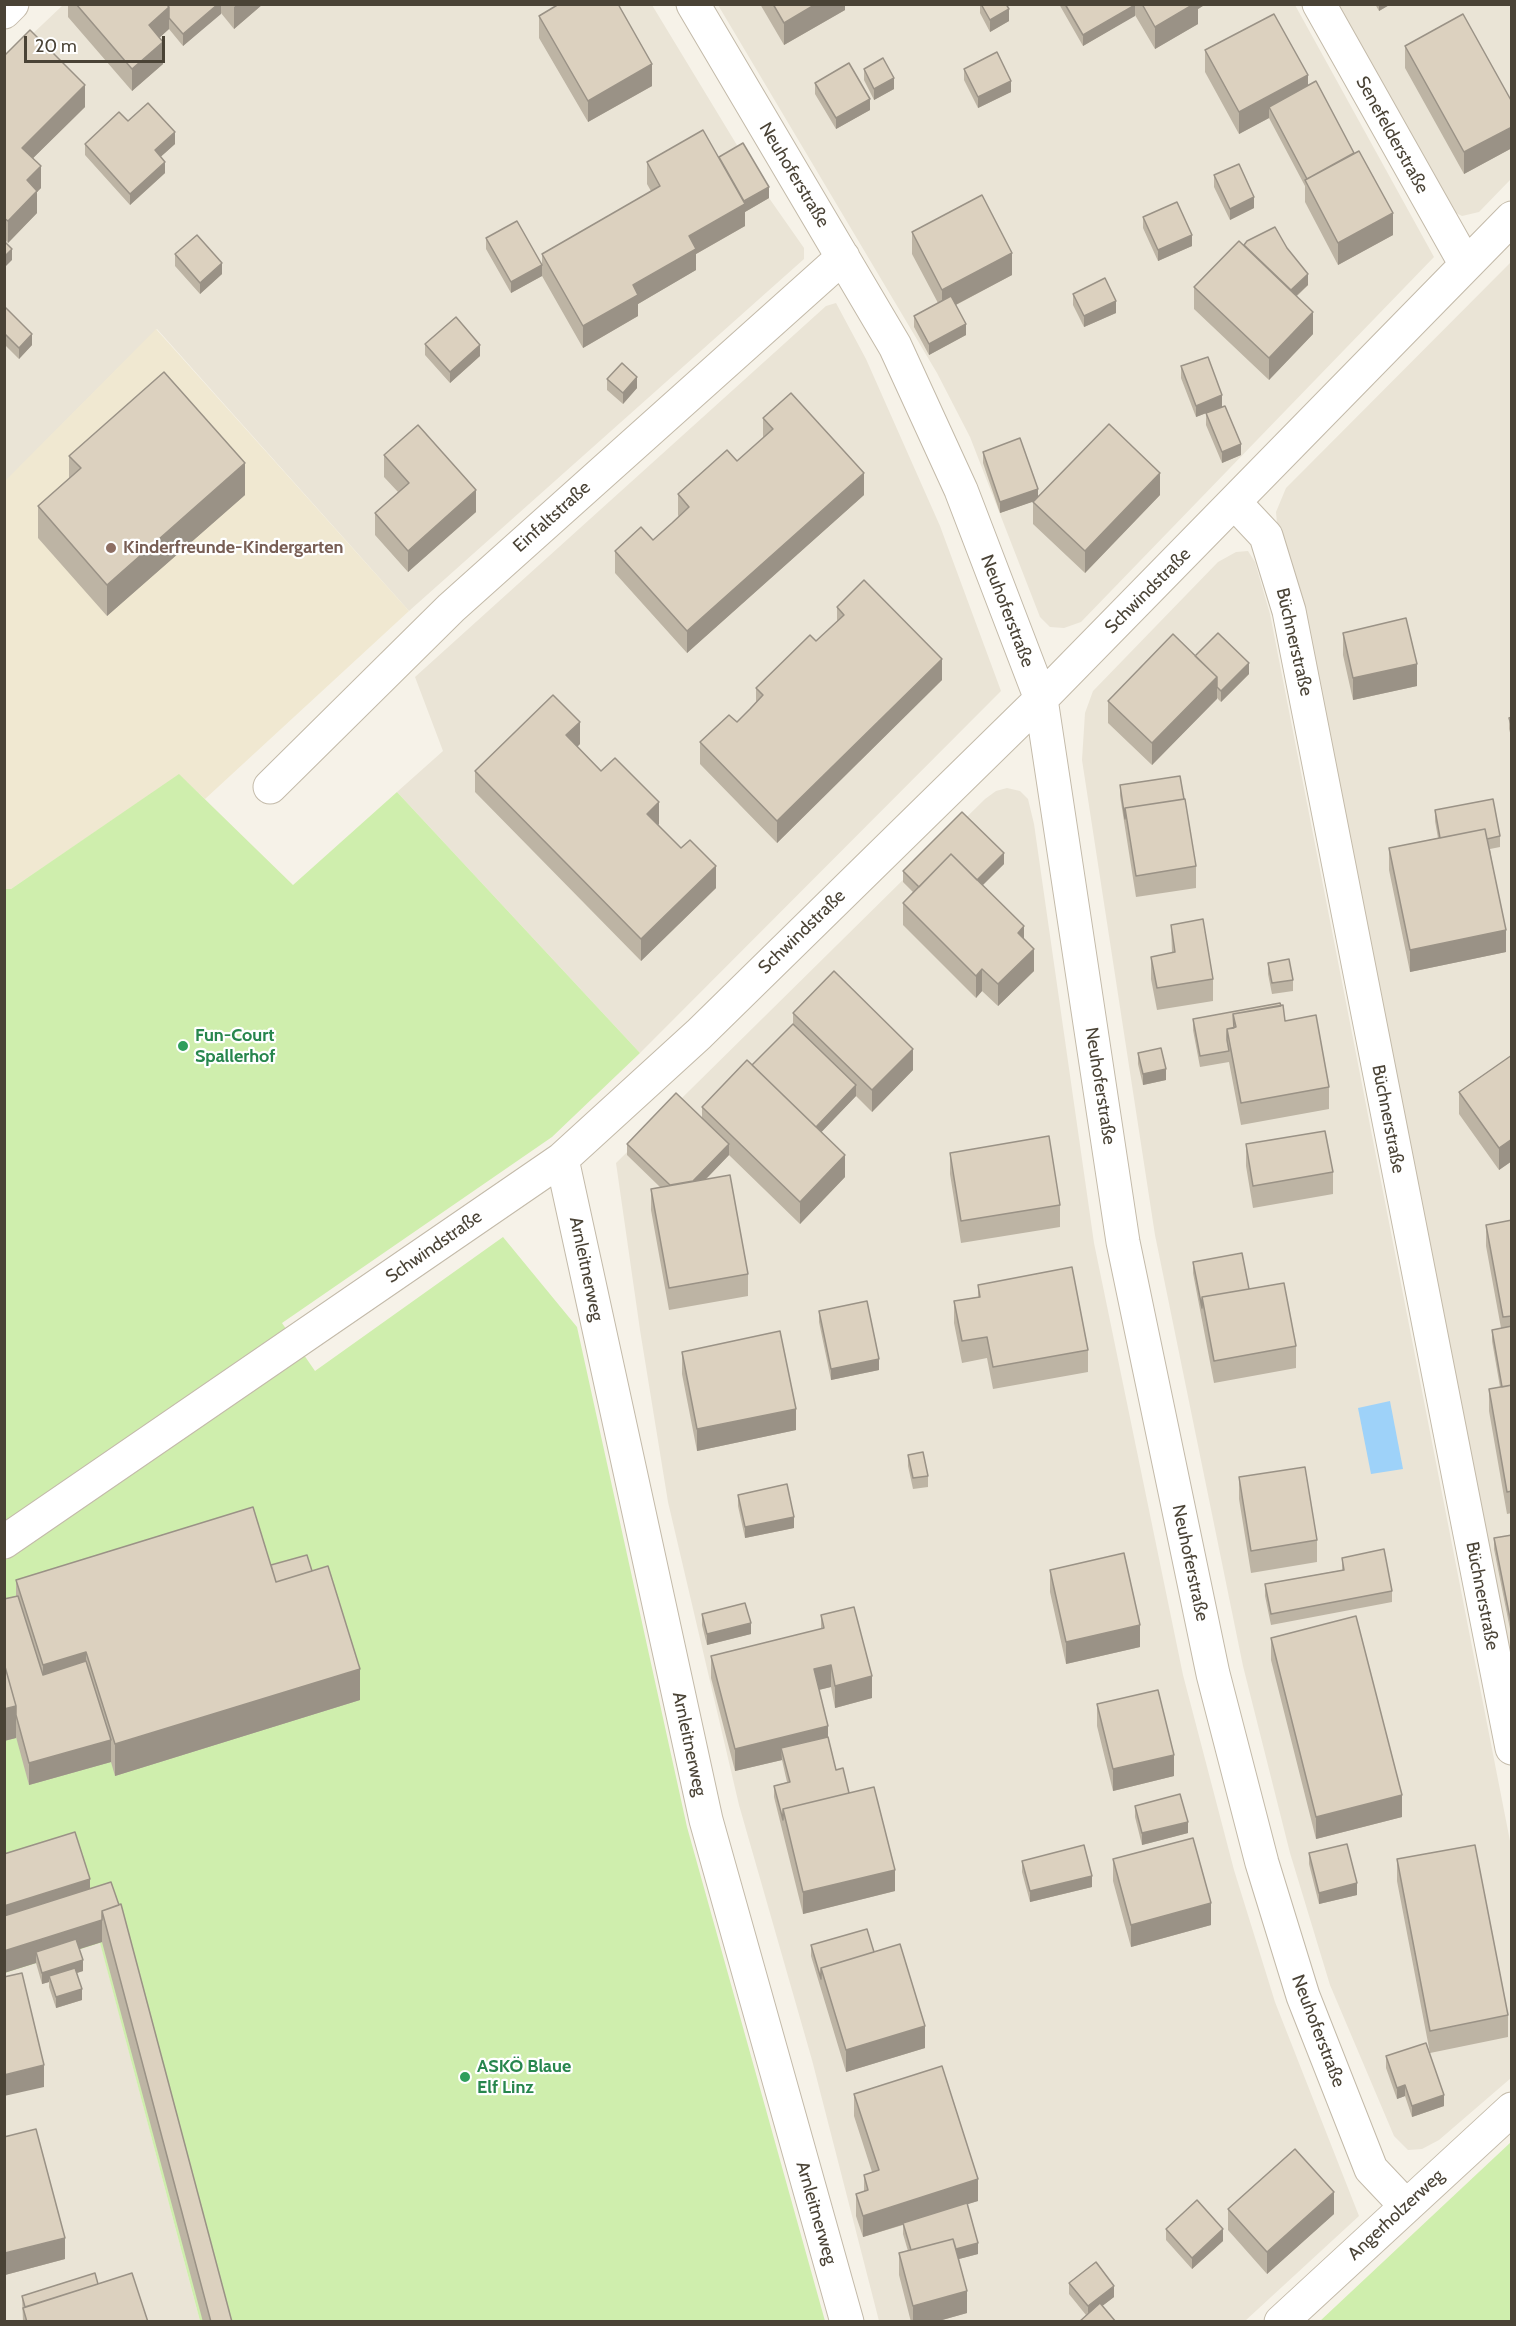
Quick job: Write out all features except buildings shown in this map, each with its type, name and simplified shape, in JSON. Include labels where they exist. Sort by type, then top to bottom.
[{"type":"street","points":[[4,12],[12,4]]},
{"type":"street","name":"Neuhoferstraße","points":[[693,4],[895,346],[961,490],[1041,699],[1123,1242],[1213,1674],[1262,1863],[1303,1996],[1371,2169],[1406,2206]]},
{"type":"street","name":"Senefelderstraße","points":[[1319,4],[1466,265]]},
{"type":"street","name":"Schwindstraße","points":[[4,1542],[562,1159],[699,1034],[1041,699],[1512,218]]},
{"type":"street","name":"Einfaltstraße","points":[[270,787],[451,608],[843,257]]},
{"type":"street","name":"Büchnerstraße","points":[[1235,503],[1266,536],[1289,611],[1512,1749]]},
{"type":"street","name":"Arnleitnerweg","points":[[562,1159],[709,1833],[847,2322]]},
{"type":"street","name":"Angerholzerweg","points":[[1281,2322],[1512,2109]]},
{"type":"shaded area","points":[[63,5],[652,5],[769,198],[804,248],[804,259],[409,611],[157,329],[5,482],[5,60]]},
{"type":"shaded area","points":[[718,5],[1295,5],[1434,257],[1081,622],[1064,628],[1050,627],[1040,617],[970,437],[937,373]]},
{"type":"shaded area","points":[[1338,5],[1511,5],[1511,179],[1479,212],[1462,216],[1454,212]]},
{"type":"shaded area","points":[[1511,262],[1511,1671],[1278,535],[1276,512],[1286,488]]},
{"type":"shaded area","points":[[836,303],[866,359],[940,526],[1001,691],[640,1053],[397,792],[443,751],[415,677],[826,306]]},
{"type":"shaded area","points":[[156,329],[409,611],[205,799],[179,775],[11,889],[5,889],[4,482]]},
{"type":"shaded area","points":[[1248,551],[1255,562],[1270,614],[1511,1846],[1511,2078],[1439,2140],[1422,2149],[1408,2150],[1394,2136],[1330,1985],[1290,1853],[1243,1666],[1155,1235],[1082,760],[1085,713],[1093,691],[1218,562],[1236,552]]},
{"type":"shaded area","points":[[1007,788],[1020,791],[1028,799],[1034,824],[1094,1243],[1183,1675],[1234,1870],[1275,2002],[1359,2216],[1245,2321],[879,2321],[812,2060],[739,1805],[668,1502],[640,1330],[616,1163],[985,799],[996,791]]},
{"type":"shaded area","points":[[100,1942],[200,2321],[5,2321],[4,1973]]},
{"type":"green space","points":[[179,774],[293,885],[397,792],[640,1053],[552,1137],[282,1323],[315,1371],[503,1237],[577,1327],[687,1827],[825,2321],[200,2321],[100,1943],[5,1973],[5,889],[11,889]]},
{"type":"green space","points":[[1511,2142],[1511,2321],[1320,2321]]},
{"type":"water","points":[[1390,1401],[1403,1469],[1371,1474],[1358,1408]]},
{"type":"place","name":"Kinderfreunde-Kindergarten","points":[[111,548]]},
{"type":"place","name":"Fun-Court Spallerhof","points":[[183,1046]]},
{"type":"place","name":"ASKÖ Blaue Elf Linz","points":[[465,2077]]}]
